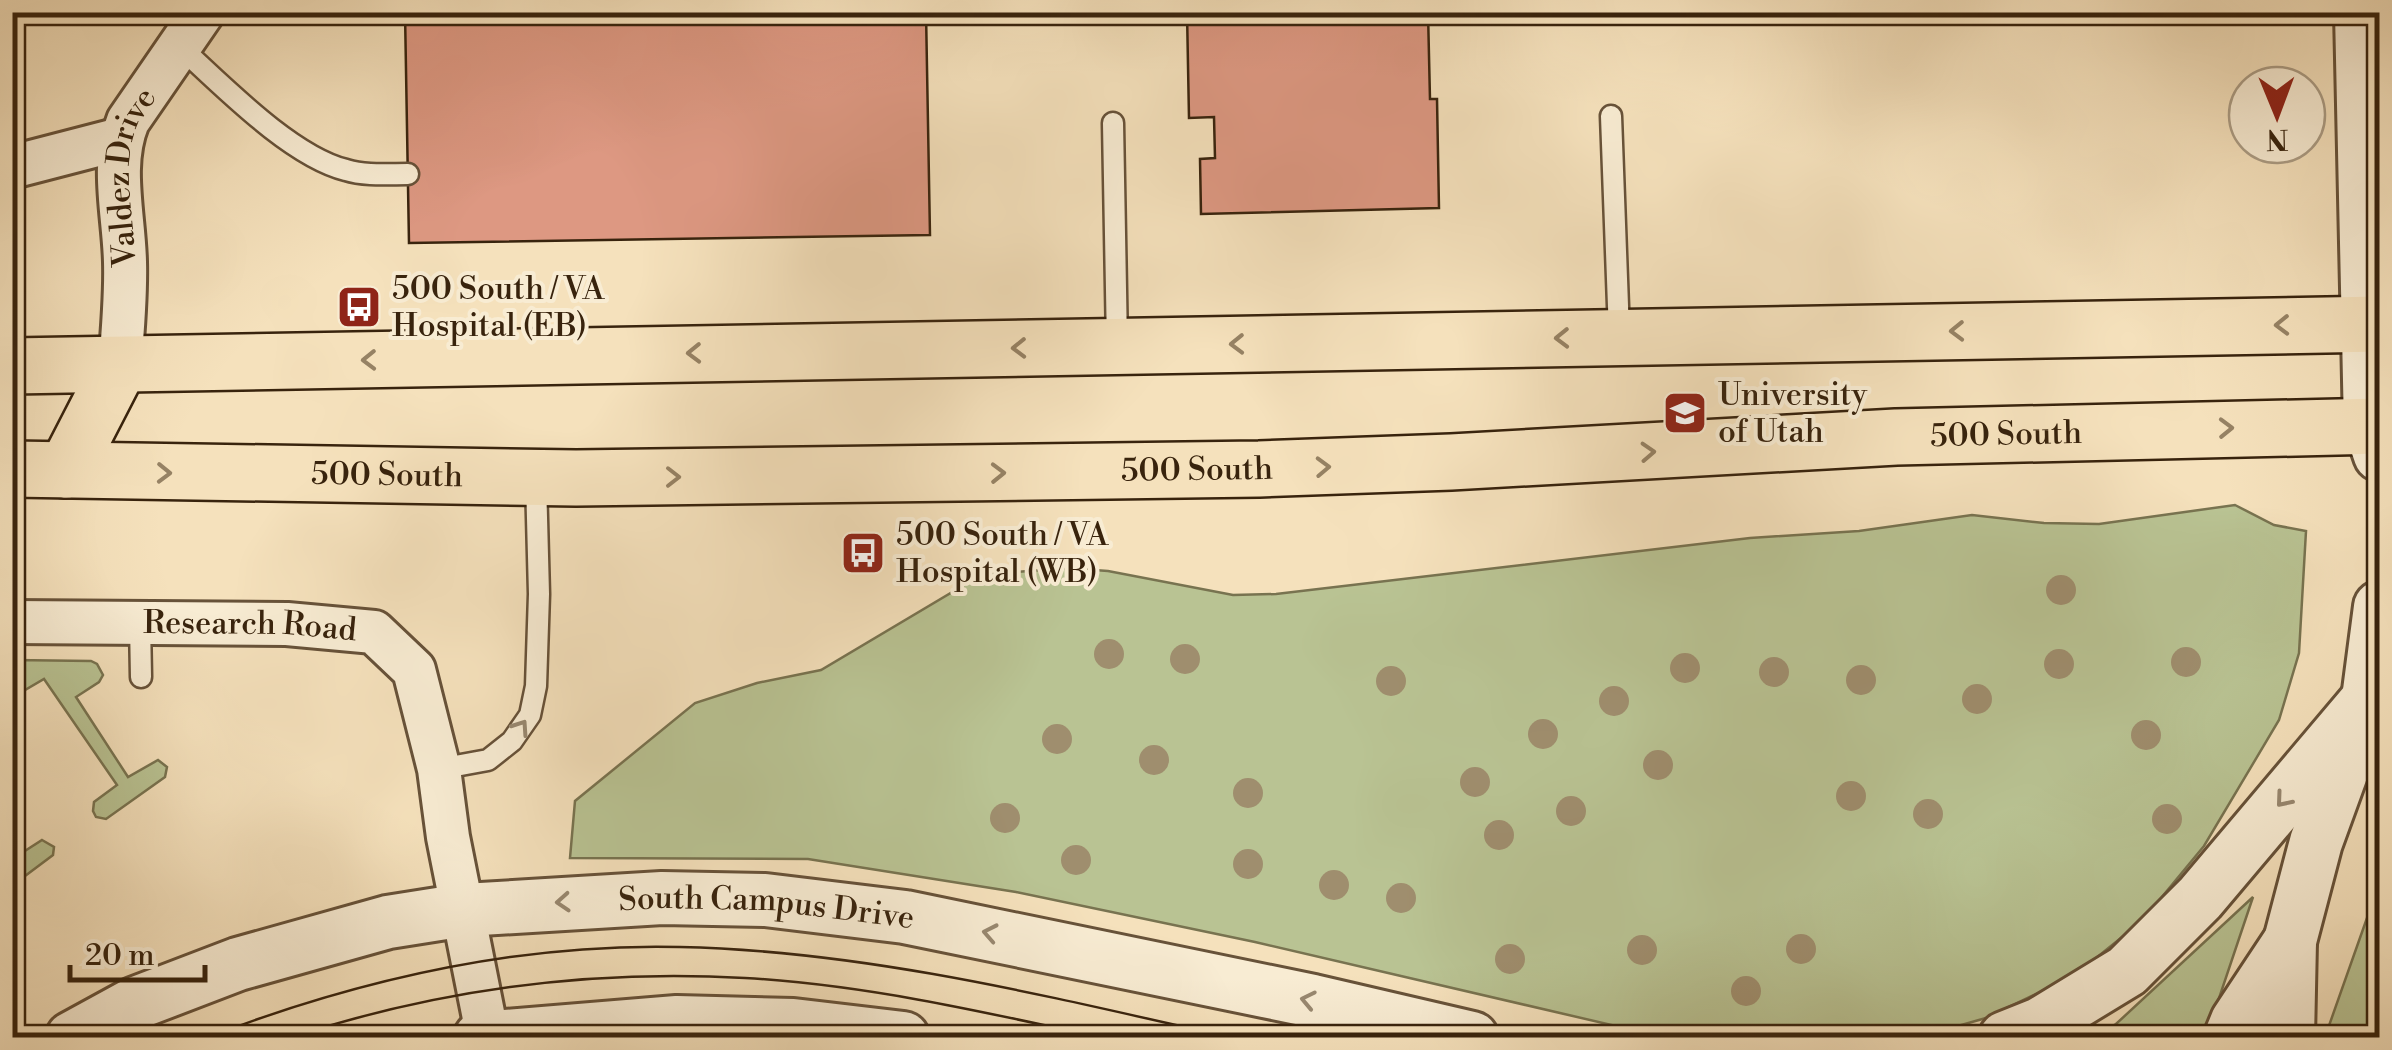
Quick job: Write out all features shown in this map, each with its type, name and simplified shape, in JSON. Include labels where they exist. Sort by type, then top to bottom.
[{"type":"main road","points":[[12,366],[2374,324]]},
{"type":"main road","points":[[66,470],[120,365]]},
{"type":"main road","name":"500 South","points":[[12,469],[536,478],[1259,470],[1914,436],[2376,436]]},
{"type":"street","points":[[2362,12],[2376,436]]},
{"type":"street","name":"Valdez Drive","points":[[120,365],[125,261],[118,172],[120,139],[128,120],[190,29]]},
{"type":"street","points":[[12,167],[120,139]]},
{"type":"street","points":[[2288,1038],[2290,941],[2316,842],[2368,698],[2380,607]]},
{"type":"street","name":"Research Road","points":[[12,622],[287,624],[374,632],[414,670],[439,769],[486,1037]]},
{"type":"street","points":[[2005,1038],[2040,1024],[2127,972],[2200,898],[2368,698]]},
{"type":"street","name":"South Campus Drive","points":[[72,1038],[136,1003],[238,964],[388,922],[464,910],[662,898],[766,900],[905,916],[1255,988],[1472,1038]]},
{"type":"street","points":[[2230,1038],[2290,941]]},
{"type":"street","points":[[486,1037],[678,1022],[793,1025],[903,1038]]},
{"type":"lane","points":[[190,29],[293,144],[346,170],[408,174]]},
{"type":"lane","points":[[1611,116],[1619,337]]},
{"type":"lane","points":[[1113,123],[1117,346]]},
{"type":"lane","points":[[439,769],[488,760],[512,741],[530,715],[536,686],[540,594],[536,478]]},
{"type":"lane","points":[[140,622],[141,677]]},
{"type":"green space","points":[[2235,505],[2274,525],[2306,531],[2299,653],[2279,720],[2204,846],[2142,921],[2075,975],[1986,1018],[1919,1037],[1663,1037],[1255,942],[1016,892],[808,859],[570,858],[575,801],[695,703],[757,683],[821,670],[981,575],[1066,568],[1108,571],[1233,595],[1276,594],[1750,538],[1859,531],[1972,515],[2099,524]]},
{"type":"green space","points":[[13,660],[97,664],[103,675],[99,682],[76,697],[128,777],[158,760],[167,767],[165,777],[106,819],[96,817],[94,802],[117,785],[44,679],[13,697]]},
{"type":"green space","points":[[42,840],[54,847],[53,855],[13,885],[13,850],[17,856]]},
{"type":"green space","points":[[2379,884],[2379,1037],[2325,1037]]},
{"type":"green space","points":[[2253,897],[2206,1037],[2089,1038],[2116,1024]]},
{"type":"building","points":[[405,12],[926,12],[930,235],[409,243]]},
{"type":"building","points":[[1187,12],[1428,12],[1430,99],[1437,99],[1439,208],[1201,214],[1200,159],[1215,158],[1214,117],[1189,118]]},
{"type":"tram line","points":[[206,1038],[321,999],[439,969],[559,951],[619,947],[750,950],[889,967],[1027,992],[1233,1038]]},
{"type":"tram line","points":[[289,1038],[400,1007],[514,987],[571,980],[687,976],[745,978],[880,993],[1103,1038]]},
{"type":"place","name":"500 South / VA Hospital (EB)","points":[[359,307]]},
{"type":"place","name":"University of Utah","points":[[1685,413]]},
{"type":"place","name":"500 South / VA Hospital (WB)","points":[[863,553]]}]
